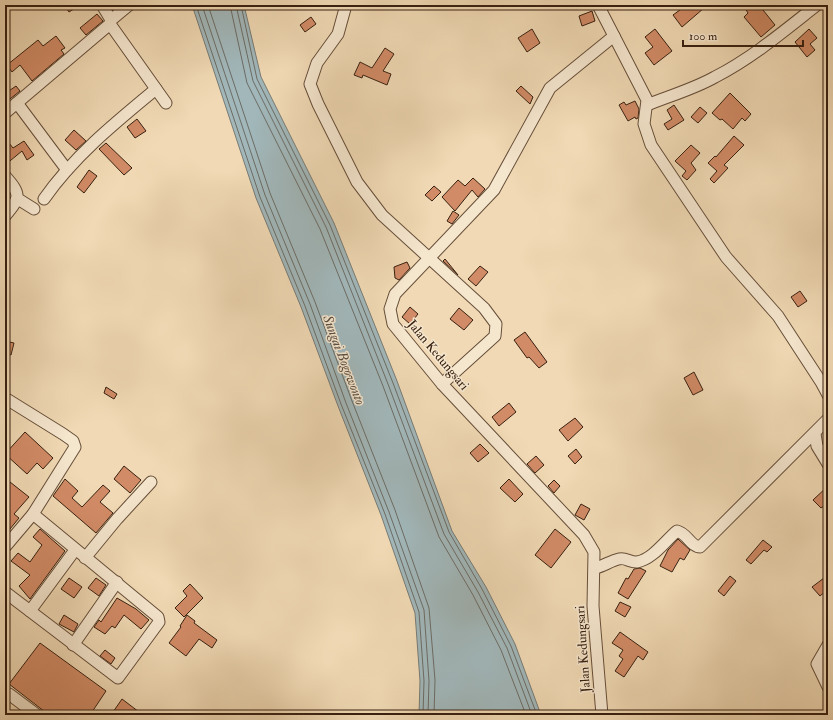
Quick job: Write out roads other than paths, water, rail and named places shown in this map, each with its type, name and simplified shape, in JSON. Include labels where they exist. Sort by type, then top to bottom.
[{"type":"street","points":[[102,5],[111,22],[166,103]]},
{"type":"street","points":[[5,113],[130,5]]},
{"type":"street","points":[[346,5],[338,34],[317,63],[310,84],[318,104],[357,182],[382,215],[484,308],[496,324],[497,330],[494,336],[442,384]]},
{"type":"street","points":[[598,5],[647,100],[644,124],[652,145],[726,256],[778,316],[822,382],[828,395]]},
{"type":"street","points":[[647,105],[713,79],[727,71],[771,41],[817,5]]},
{"type":"street","name":"Jalan Kedungsari","points":[[602,715],[593,606],[595,568],[594,552],[584,535],[442,384],[393,324],[390,315],[390,304],[395,294],[494,190],[550,88],[614,36]]},
{"type":"street","points":[[44,199],[67,170],[101,136],[156,89]]},
{"type":"street","points":[[17,103],[67,170]]},
{"type":"street","points":[[5,176],[17,190],[18,199],[5,216]]},
{"type":"street","points":[[18,199],[34,209]]},
{"type":"street","points":[[5,398],[64,434],[74,444],[73,451],[33,514],[5,547]]},
{"type":"street","points":[[595,568],[603,566],[619,558],[636,562],[645,559],[654,553],[677,531],[685,535],[696,546],[700,547],[828,419]]},
{"type":"street","points":[[814,434],[817,446],[828,464]]},
{"type":"street","points":[[85,558],[116,520],[151,482]]},
{"type":"street","points":[[5,592],[118,678],[159,620],[158,617],[117,582],[75,550],[33,514]]},
{"type":"street","points":[[30,611],[75,550]]},
{"type":"street","points":[[73,645],[117,582]]},
{"type":"street","points":[[828,645],[817,664],[828,687]]},
{"type":"street","points":[[5,693],[9,694],[37,715]]},
{"type":"water","name":"Sungai Bogowonto","points":[[192,5],[244,5],[261,77],[334,223],[397,381],[452,531],[486,587],[515,644],[541,715],[419,715],[420,681],[415,613],[381,515],[301,307],[256,198]]}]
